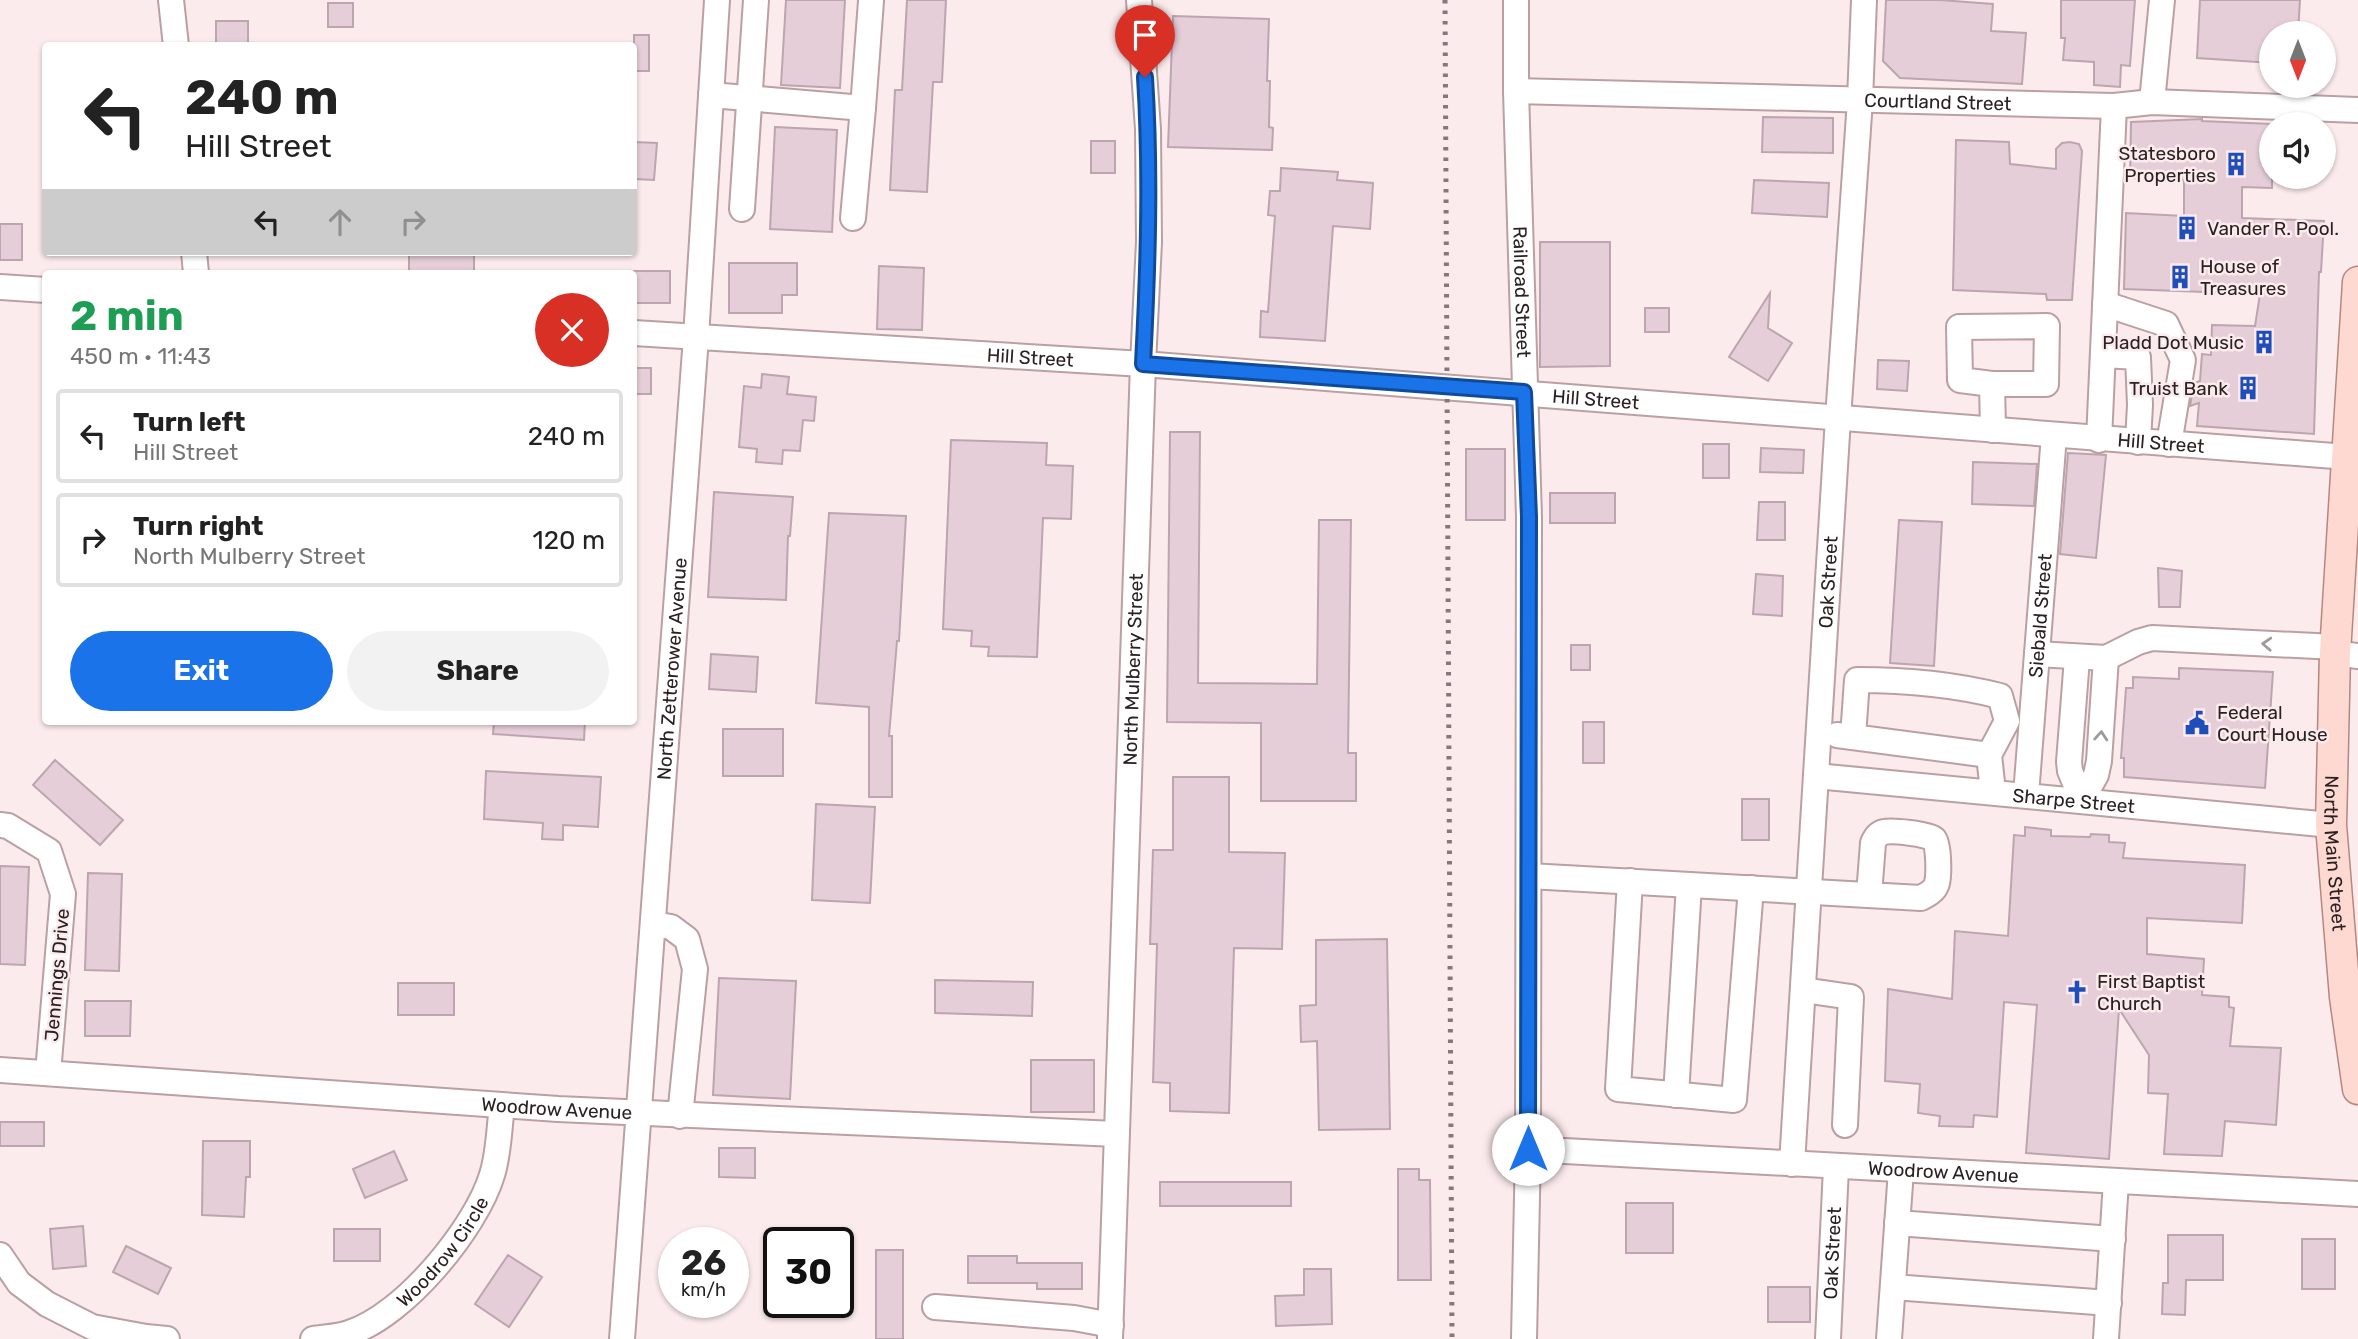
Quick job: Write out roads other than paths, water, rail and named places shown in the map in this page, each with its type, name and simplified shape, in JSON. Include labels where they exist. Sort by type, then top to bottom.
[{"type":"main road","name":"North Main Street","points":[[2358,282],[2348,600],[2330,825],[2345,997],[2358,1089]]},
{"type":"street","points":[[172,0],[176,42]]},
{"type":"street","name":"North Zetterower Avenue","points":[[622,1339],[696,337],[717,0]]},
{"type":"street","points":[[742,209],[756,0]]},
{"type":"street","name":"North Mulberry Street","points":[[1110,1332],[1149,242],[1148,141],[1139,0]]},
{"type":"street","name":"Railroad Street","points":[[1516,0],[1516,91],[1529,517],[1528,1149],[1524,1339]]},
{"type":"street","name":"Oak Street","points":[[1792,1164],[1860,100],[1864,0]]},
{"type":"street","points":[[2152,102],[2162,0]]},
{"type":"street","points":[[853,218],[871,1]]},
{"type":"street","name":"Courtland Street","points":[[1516,91],[2115,106],[2152,102],[2358,110]]},
{"type":"street","points":[[711,95],[863,108]]},
{"type":"street","points":[[2099,440],[2115,106]]},
{"type":"street","points":[[0,287],[42,290]]},
{"type":"street","points":[[2105,304],[2166,324],[2183,360],[2169,444]]},
{"type":"street","name":"Hill Street","points":[[637,332],[1143,364],[2169,444],[2351,474]]},
{"type":"street","points":[[2103,355],[2138,357],[2138,442]]},
{"type":"street","points":[[1992,384],[1993,430]]},
{"type":"street","name":"Siebald Street","points":[[2026,794],[2054,435]]},
{"type":"street","points":[[2037,654],[2106,658],[2152,638],[2343,652]]},
{"type":"street","points":[[2077,658],[2069,762],[2082,800]]},
{"type":"street","points":[[2082,800],[2096,775],[2106,658]]},
{"type":"street","points":[[1853,737],[1857,680],[1905,680],[1955,686],[2000,696],[2007,721],[1989,754],[1993,792]]},
{"type":"street","points":[[1822,690],[1856,695]]},
{"type":"street","points":[[1819,733],[1989,754]]},
{"type":"street","name":"Sharpe Street","points":[[1816,776],[2330,825]]},
{"type":"street","name":"Jennings Drive","points":[[0,825],[8,826],[49,851],[63,894],[48,1073]]},
{"type":"street","points":[[1529,876],[1869,895]]},
{"type":"street","points":[[1630,881],[1618,1089],[1734,1100],[1751,888]]},
{"type":"street","points":[[1676,1095],[1689,885]]},
{"type":"street","points":[[653,923],[671,927],[687,939],[695,969],[680,1116]]},
{"type":"street","points":[[1803,990],[1851,997],[1844,1125]]},
{"type":"street","name":"Woodrow Avenue","points":[[0,1070],[639,1114],[1116,1134]]},
{"type":"street","name":"Woodrow Circle","points":[[313,1339],[351,1333],[393,1309],[440,1262],[478,1209],[493,1174],[502,1106]]},
{"type":"street","name":"Woodrow Avenue","points":[[1528,1149],[2358,1194]]},
{"type":"street","name":"Oak Street","points":[[1828,1339],[1836,1167]]},
{"type":"street","points":[[1889,1339],[1901,1170]]},
{"type":"street","points":[[2106,1339],[2116,1181]]},
{"type":"street","points":[[1897,1223],[2113,1239]]},
{"type":"street","points":[[0,1255],[19,1283],[47,1304],[92,1327],[167,1339]]},
{"type":"street","points":[[1893,1287],[2109,1303]]},
{"type":"street","points":[[935,1307],[1074,1318],[1110,1332]]},
{"type":"railway","points":[[1445,0],[1452,1339]]},
{"type":"place","name":"Statesboro Properties","points":[[2236,164]]},
{"type":"place","name":"Vander R. Pool.","points":[[2187,228]]},
{"type":"place","name":"House of Treasures","points":[[2180,277]]},
{"type":"place","name":"Pladd Dot Music","points":[[2264,342]]},
{"type":"place","name":"Truist Bank","points":[[2248,388]]},
{"type":"place","name":"Federal Court House","points":[[2197,723]]},
{"type":"place","name":"First Baptist Church","points":[[2077,992]]}]
